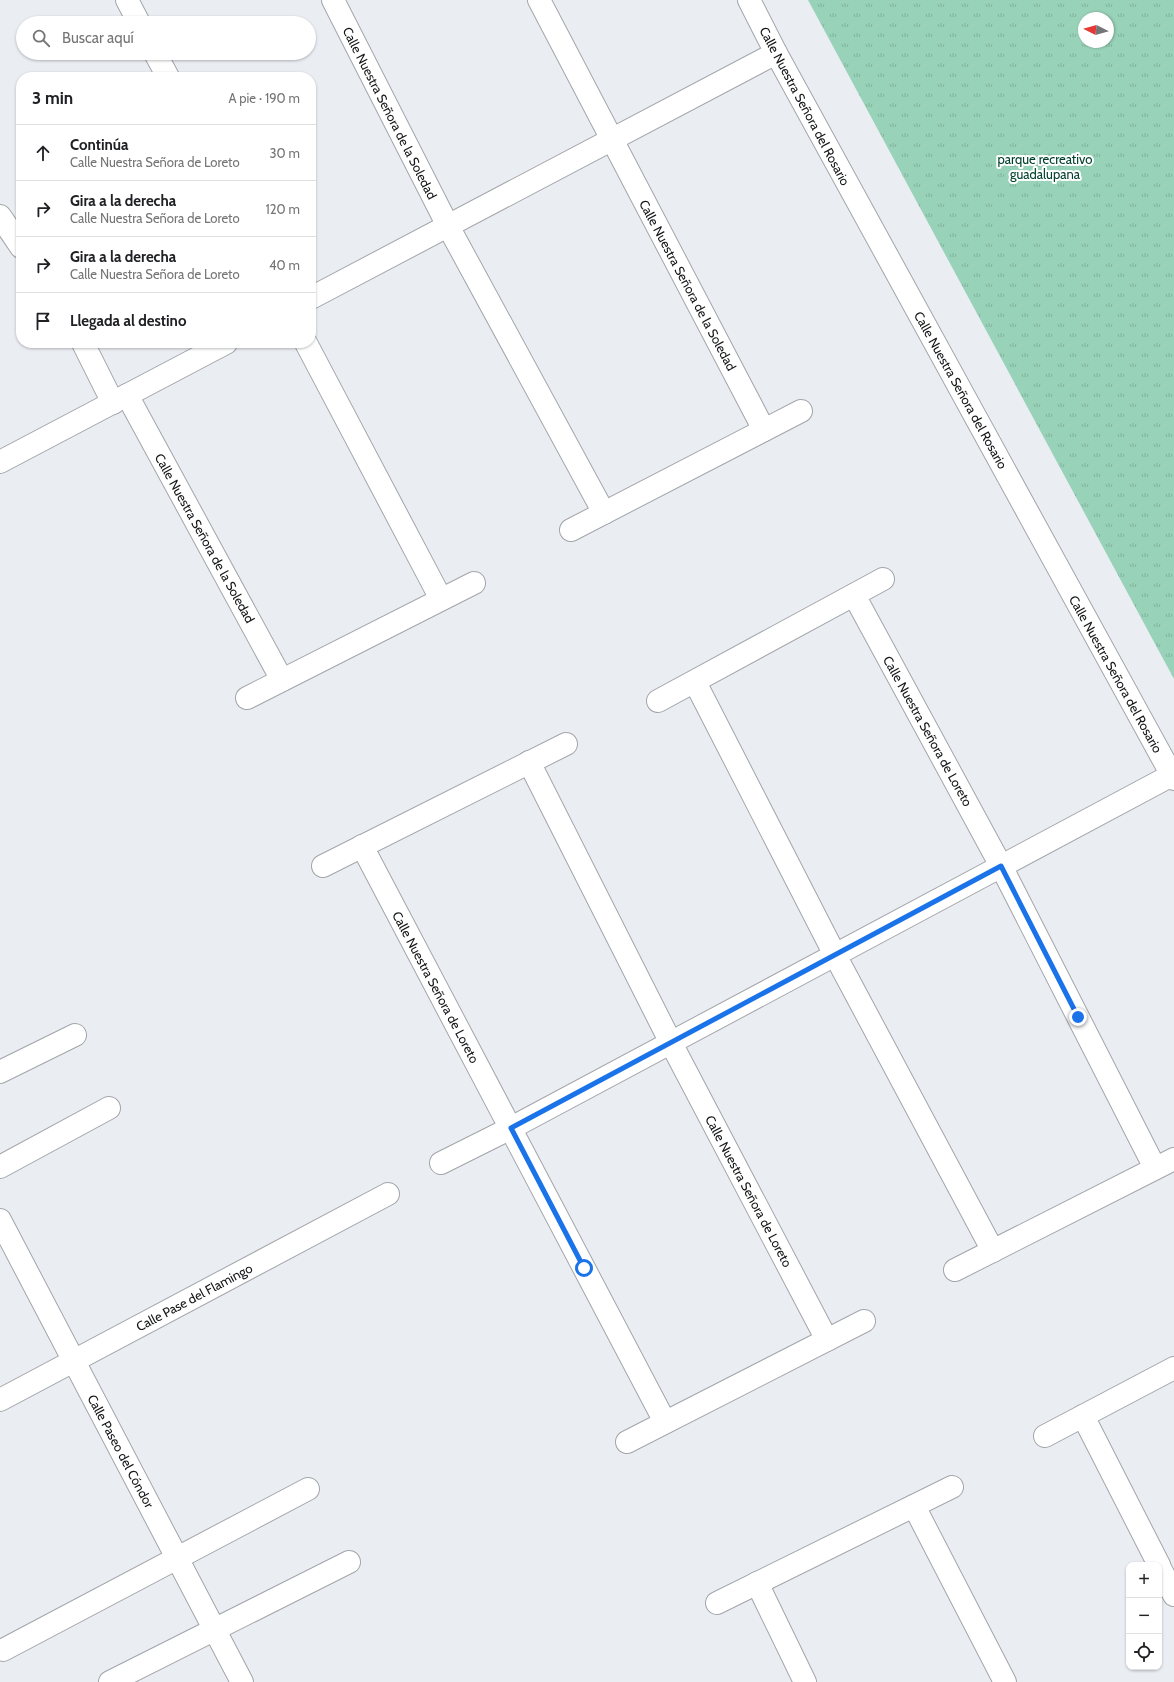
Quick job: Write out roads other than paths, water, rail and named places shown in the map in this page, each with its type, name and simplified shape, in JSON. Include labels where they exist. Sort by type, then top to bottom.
[{"type":"street","points":[[127,0],[135,16]]},
{"type":"street","name":"Calle Nuestra Señora de la Soledad","points":[[333,0],[448,226],[604,512]]},
{"type":"street","name":"Calle Nuestra Señora de la Soledad","points":[[539,0],[764,430]]},
{"type":"street","name":"Calle Nuestra Señora del Rosario","points":[[749,0],[776,53],[1173,777]]},
{"type":"street","points":[[316,295],[776,53]]},
{"type":"street","points":[[159,60],[165,72]]},
{"type":"street","points":[[0,216],[16,240]]},
{"type":"street","name":"Calle Nuestra Señora de la Soledad","points":[[86,348],[120,399],[282,680]]},
{"type":"street","points":[[0,462],[217,348]]},
{"type":"street","points":[[309,348],[441,600]]},
{"type":"street","points":[[571,530],[801,411]]},
{"type":"street","points":[[658,701],[883,579]]},
{"type":"street","points":[[247,698],[474,583]]},
{"type":"street","name":"Calle Nuestra Señora de Loreto","points":[[854,595],[1001,866],[1165,1163],[955,1270]]},
{"type":"street","points":[[695,682],[835,955],[993,1251]]},
{"type":"street","points":[[323,866],[566,744]]},
{"type":"street","name":"Calle Nuestra Señora de Loreto","points":[[529,762],[671,1043],[827,1340]]},
{"type":"street","points":[[441,1163],[511,1128],[1001,866],[1173,777]]},
{"type":"street","name":"Calle Nuestra Señora de Loreto","points":[[362,846],[665,1422]]},
{"type":"street","points":[[0,1072],[75,1035]]},
{"type":"street","points":[[0,1167],[109,1108]]},
{"type":"street","name":"Calle Pase del Flamingo","points":[[0,1400],[388,1194]]},
{"type":"street","name":"Calle Paseo del Cóndor","points":[[0,1220],[242,1682]]},
{"type":"street","points":[[627,1442],[864,1321]]},
{"type":"street","points":[[1045,1436],[1174,1368]]},
{"type":"street","points":[[1083,1416],[1157,1562]]},
{"type":"street","points":[[717,1603],[952,1487]]},
{"type":"street","points":[[3,1650],[308,1489]]},
{"type":"street","points":[[914,1506],[1005,1682]]},
{"type":"street","points":[[110,1682],[349,1562]]},
{"type":"street","points":[[1162,1571],[1174,1595]]},
{"type":"street","points":[[757,1583],[805,1682]]},
{"type":"park label","name":"parque recreativo guadalupana","points":[[1045,166]]}]
